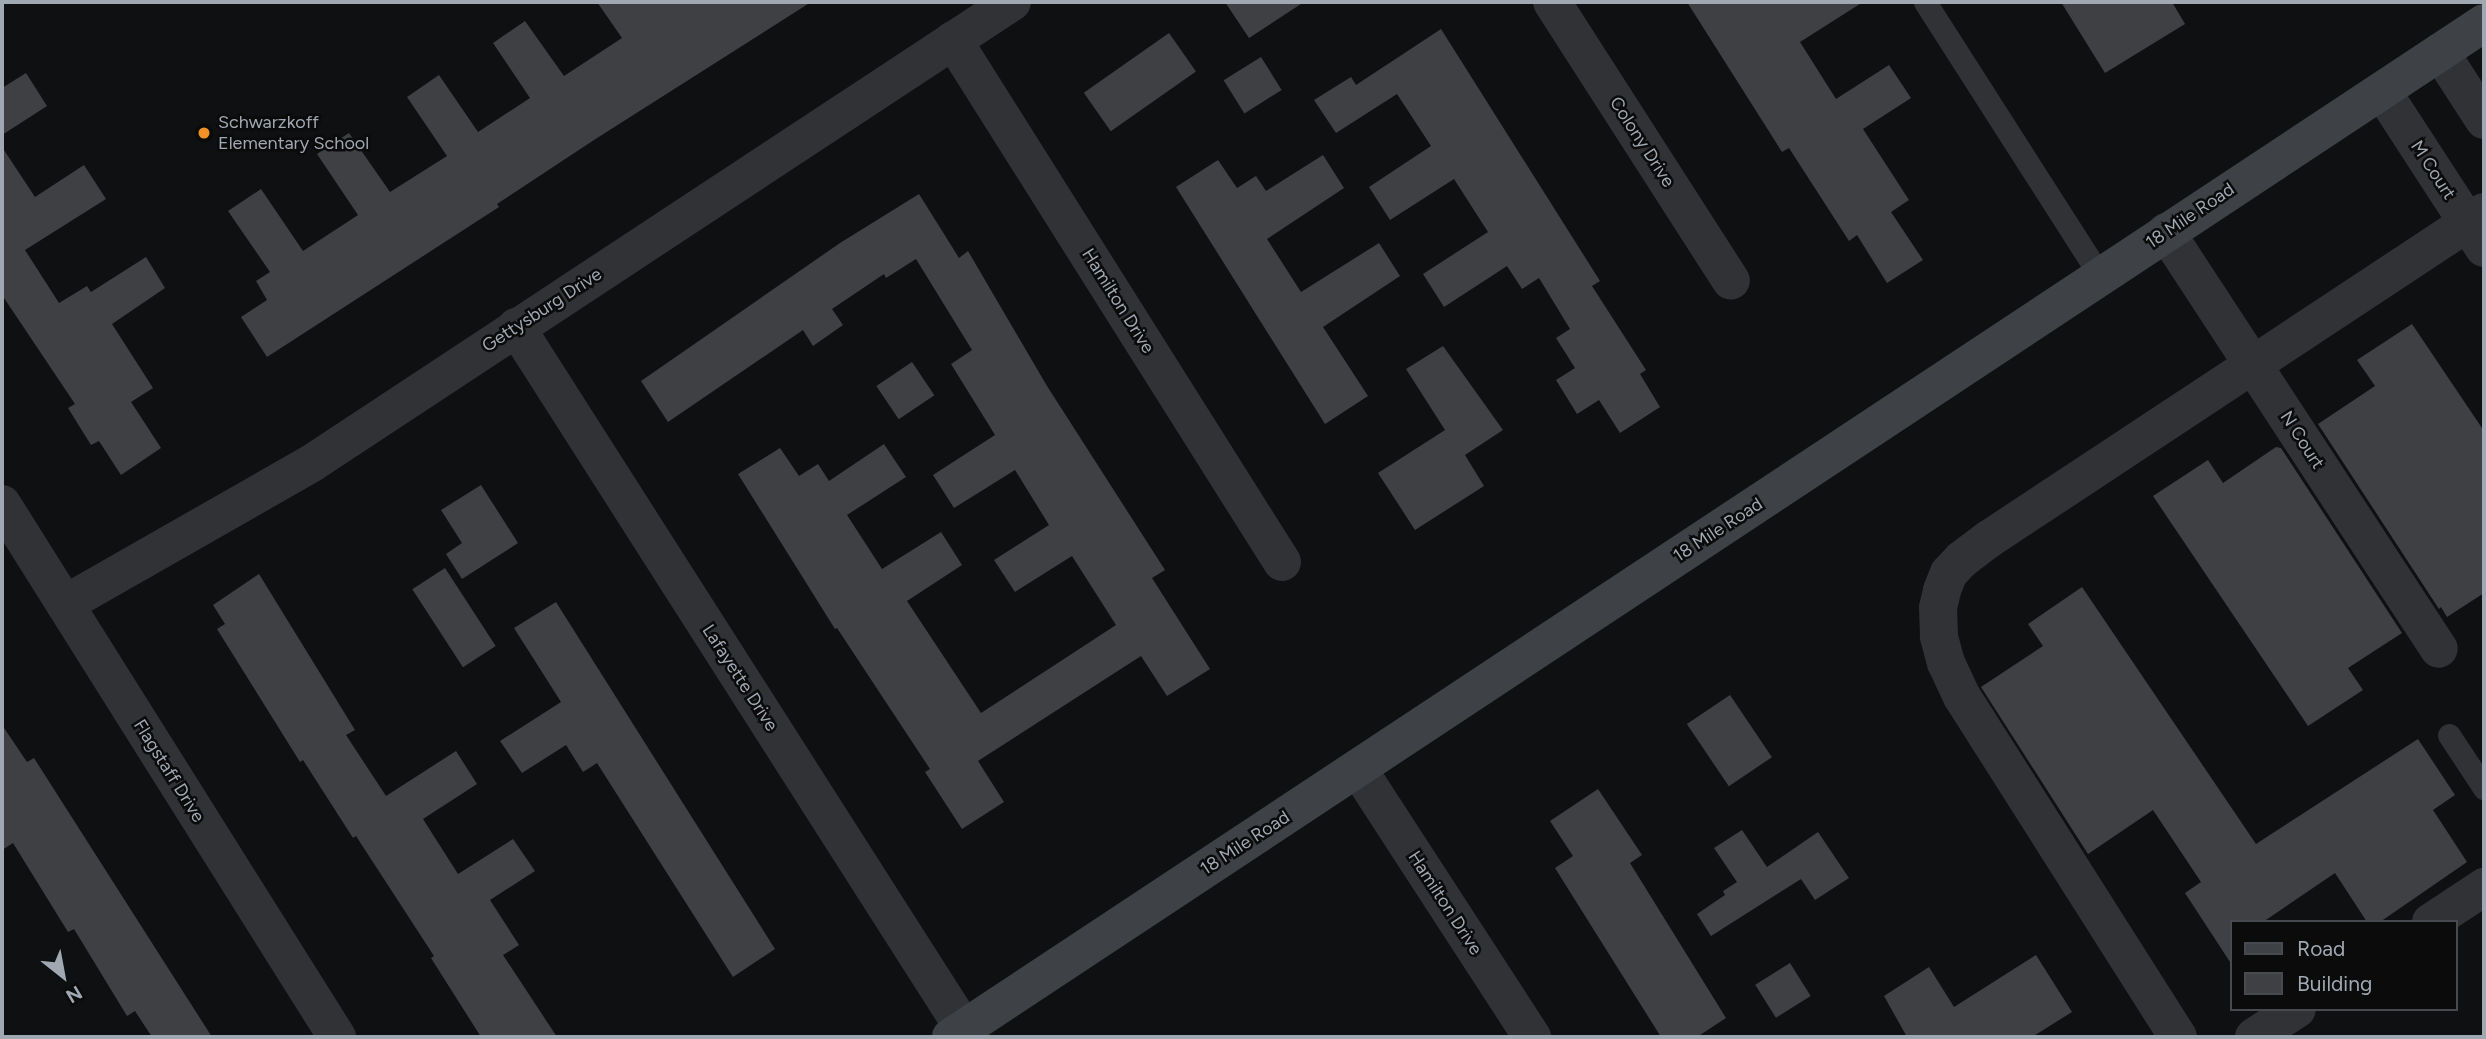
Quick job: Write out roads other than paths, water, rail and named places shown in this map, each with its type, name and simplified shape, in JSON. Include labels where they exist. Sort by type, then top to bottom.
[{"type":"street","name":"Gettysburg Drive","points":[[65,604],[300,470],[1012,2]]},
{"type":"street","name":"Colony Drive","points":[[1552,2],[1731,281]]},
{"type":"street","name":"18 Mile Road","points":[[957,1033],[2484,23]]},
{"type":"street","name":"Hamilton Drive","points":[[953,40],[1282,562]]},
{"type":"street","points":[[2440,52],[2484,120]]},
{"type":"street","name":"M Court","points":[[2382,91],[2479,228]]},
{"type":"street","points":[[2178,1037],[1962,697],[1946,663],[1939,636],[1938,608],[1949,573],[1970,552],[2252,365],[2479,228]]},
{"type":"street","name":"N Court","points":[[2165,232],[2439,649]]},
{"type":"street","name":"Lafayette Drive","points":[[516,327],[957,1033]]},
{"type":"street","name":"Flagstaff Drive","points":[[2,504],[337,1037]]},
{"type":"street","name":"Hamilton Drive","points":[[1358,769],[1532,1037]]},
{"type":"street","points":[[2434,920],[2484,887]]},
{"type":"street","points":[[2254,1037],[2294,1011]]},
{"type":"lane","points":[[1925,2],[2101,277]]},
{"type":"lane","points":[[2449,735],[2484,788]]},
{"type":"place","name":"Schwarzkoff Elementary School","points":[[204,133]]}]
